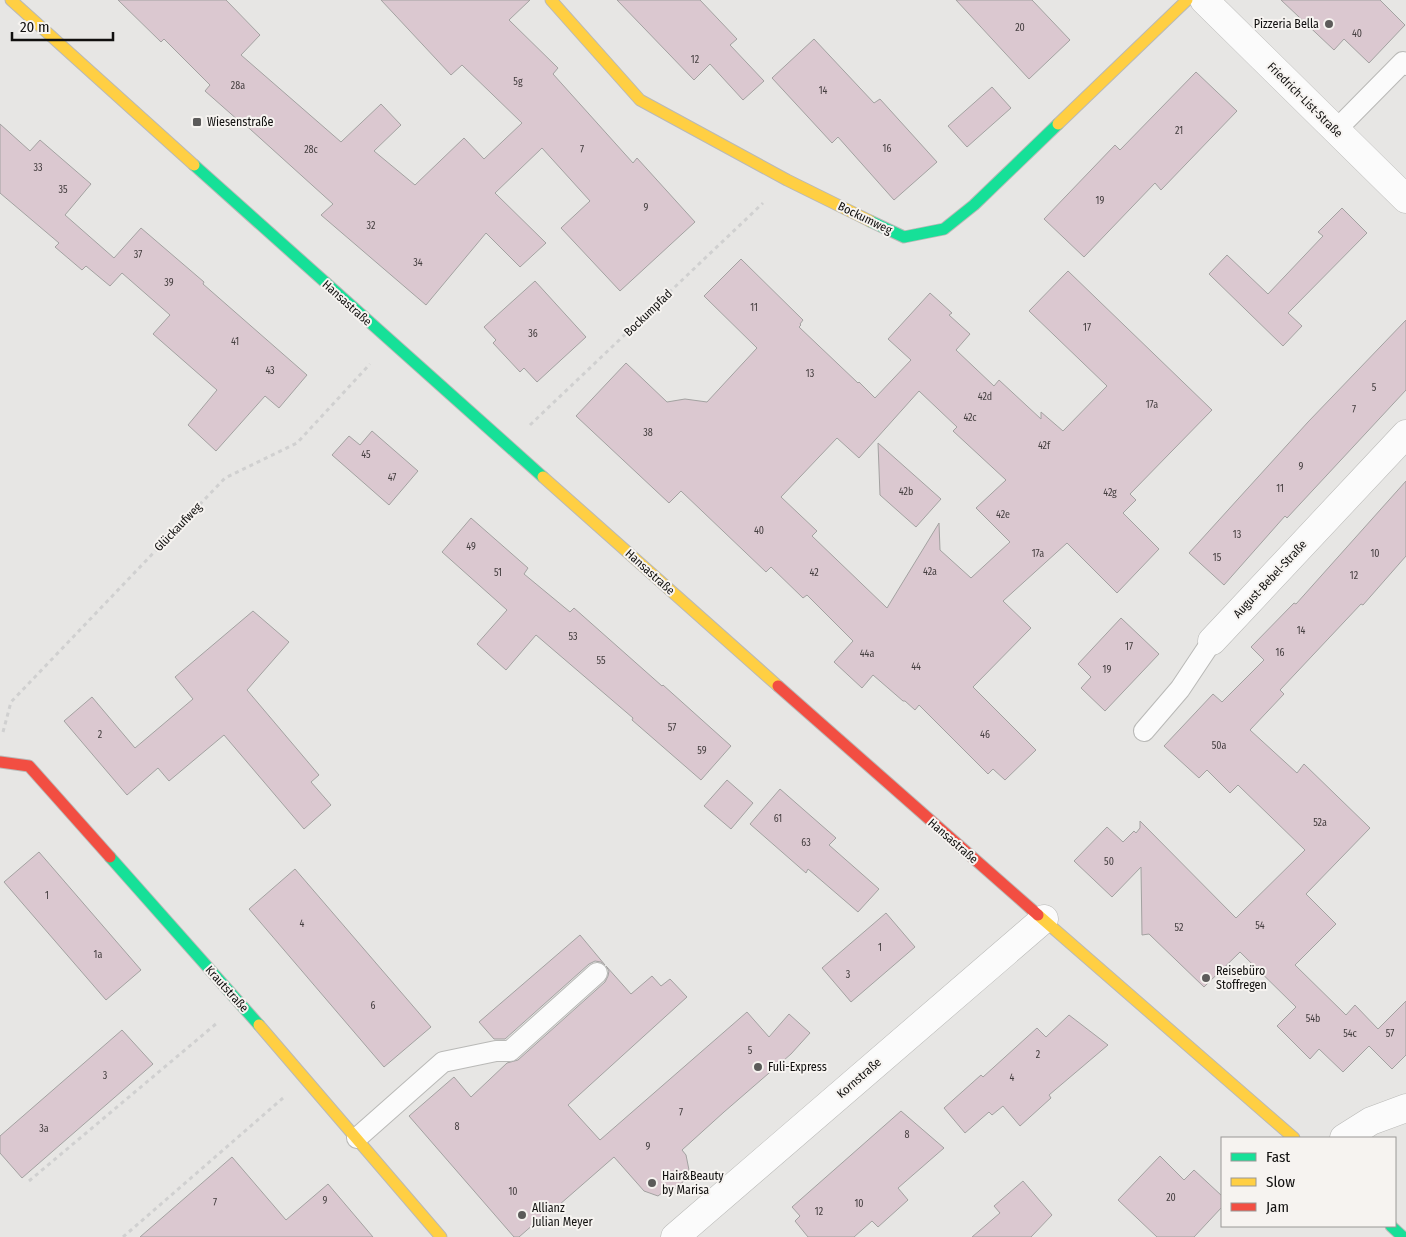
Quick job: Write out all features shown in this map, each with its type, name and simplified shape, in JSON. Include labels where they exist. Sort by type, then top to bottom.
[{"type":"main road","name":"Hansastraße","points":[[11,0],[391,342],[947,836],[1293,1137]]},
{"type":"main road","name":"Bockumweg","points":[[551,0],[640,100],[787,180],[904,238],[944,229],[974,205],[1203,1]]},
{"type":"main road","name":"Krautstraße","points":[[0,762],[29,766],[307,1079],[441,1237]]},
{"type":"main road","points":[[1391,1227],[1403,1237]]},
{"type":"street","name":"Friedrich-List-Straße","points":[[1203,1],[1406,199]]},
{"type":"street","name":"August-Bebel-Straße","points":[[1212,641],[1406,434]]},
{"type":"street","name":"Kornstraße","points":[[675,1237],[1044,919]]},
{"type":"street","points":[[1345,1137],[1370,1120],[1406,1108]]},
{"type":"lane","points":[[1336,130],[1403,62],[1406,65]]},
{"type":"lane","name":"August-Bebel-Straße","points":[[1144,731],[1180,689],[1212,641]]},
{"type":"lane","points":[[357,1138],[444,1062],[496,1051],[510,1051],[597,973]]},
{"type":"path","name":"Bockumpfad","points":[[508,446],[787,180]]},
{"type":"path","name":"Glückaufweg","points":[[2,736],[11,702],[225,478],[297,443],[391,342]]},
{"type":"path","points":[[29,1181],[240,1003]]},
{"type":"path","points":[[123,1237],[276,1103],[307,1079]]},
{"type":"building","points":[[118,0],[226,0],[260,35],[241,55],[341,142],[381,104],[401,125],[374,151],[415,185],[464,138],[484,159],[522,123],[462,65],[451,75],[381,0],[530,0],[509,20],[558,68],[553,74],[633,163],[637,158],[695,222],[620,291],[561,228],[590,201],[542,148],[495,193],[546,243],[520,267],[486,233],[426,305],[321,215],[333,204],[205,91],[210,85],[164,39],[161,42]]},
{"type":"building","points":[[617,0],[700,0],[737,39],[730,45],[764,81],[743,100],[710,64],[694,80]]},
{"type":"building","points":[[956,0],[1032,0],[1070,40],[1029,79]]},
{"type":"building","points":[[1281,0],[1380,0],[1405,25],[1369,63],[1344,39],[1334,50]]},
{"type":"building","points":[[814,39],[874,103],[880,99],[937,162],[894,200],[838,137],[832,143],[772,78]]},
{"type":"building","points":[[1196,72],[1237,111],[1161,190],[1155,183],[1084,257],[1044,219],[1115,145],[1120,150]]},
{"type":"building","points":[[992,87],[1011,108],[967,147],[948,126]]},
{"type":"building","points":[[0,124],[30,151],[40,140],[91,184],[65,215],[114,258],[141,228],[307,375],[279,408],[265,396],[216,451],[188,425],[217,390],[153,334],[170,315],[122,273],[110,286],[86,266],[82,270],[55,247],[59,243],[0,193]]},
{"type":"building","points":[[1342,208],[1367,233],[1288,313],[1302,326],[1283,346],[1209,274],[1227,255],[1268,294],[1323,236],[1318,232]]},
{"type":"building","points":[[741,259],[803,320],[799,327],[875,398],[911,360],[888,339],[930,293],[952,313],[949,315],[970,334],[956,350],[994,386],[999,380],[1041,419],[1041,412],[1063,431],[1107,386],[1029,311],[1068,271],[1212,410],[1130,494],[1136,500],[1123,513],[1159,549],[1117,593],[1067,543],[1003,601],[1031,628],[973,687],[1036,750],[1005,780],[993,769],[988,774],[919,705],[915,710],[873,675],[862,688],[834,662],[853,641],[807,595],[803,598],[771,567],[766,572],[681,491],[669,503],[576,416],[626,363],[667,402],[685,399],[707,402],[757,348],[704,296]],"holes":[[[919,391],[957,427],[953,431],[1006,480],[976,508],[1010,542],[971,578],[940,550],[939,523],[887,608],[812,536],[817,531],[781,497],[837,438],[859,458]]]},
{"type":"building","points":[[535,281],[586,337],[537,382],[524,368],[520,372],[493,343],[496,340],[484,327]]},
{"type":"building","points":[[1406,320],[1406,390],[1287,518],[1285,516],[1224,585],[1189,553],[1308,422]]},
{"type":"building","points":[[372,431],[418,471],[389,505],[332,455],[349,436],[360,445]]},
{"type":"building","points":[[878,443],[941,499],[916,527],[880,495]]},
{"type":"building","points":[[1406,481],[1406,556],[1363,605],[1361,604],[1280,690],[1284,694],[1250,730],[1297,773],[1304,764],[1370,828],[1306,894],[1336,924],[1295,965],[1346,1015],[1355,1005],[1378,1029],[1406,1001],[1406,1055],[1392,1069],[1369,1046],[1343,1072],[1319,1049],[1310,1059],[1277,1026],[1296,1007],[1240,952],[1204,987],[1149,934],[1142,935],[1141,867],[1112,897],[1074,861],[1107,827],[1123,842],[1134,831],[1136,833],[1140,828],[1140,821],[1236,918],[1305,850],[1238,785],[1230,793],[1207,770],[1199,778],[1164,746],[1213,694],[1222,702],[1264,660],[1251,647],[1294,603],[1296,604]]},
{"type":"building","points":[[471,518],[528,568],[524,574],[570,612],[574,608],[731,746],[701,780],[632,720],[633,718],[536,635],[506,670],[477,644],[507,610],[442,552]]},
{"type":"building","points":[[253,611],[289,642],[247,690],[319,775],[311,782],[331,805],[304,829],[224,735],[169,781],[158,768],[127,795],[64,721],[92,697],[135,748],[193,699],[175,677]]},
{"type":"building","points":[[1121,618],[1159,654],[1105,711],[1081,688],[1091,677],[1078,664]]},
{"type":"building","points":[[727,780],[753,803],[731,829],[704,806]]},
{"type":"building","points":[[780,789],[836,838],[829,845],[879,889],[858,912],[808,869],[806,873],[750,824]]},
{"type":"building","points":[[39,852],[141,970],[106,1000],[4,882]]},
{"type":"building","points":[[295,869],[431,1027],[384,1067],[249,909]]},
{"type":"building","points":[[886,913],[915,947],[851,1002],[822,968]]},
{"type":"building","points":[[580,935],[605,965],[595,961],[589,964],[505,1039],[494,1039],[479,1022]]},
{"type":"building","points":[[606,966],[631,994],[652,976],[661,986],[670,979],[687,997],[568,1105],[600,1140],[747,1012],[769,1037],[789,1014],[810,1033],[791,1054],[682,1150],[686,1155],[689,1170],[684,1174],[685,1180],[669,1194],[663,1192],[658,1196],[644,1191],[614,1157],[519,1237],[514,1237],[409,1116],[454,1077],[471,1097],[507,1063],[518,1060],[605,982],[609,971]]},
{"type":"building","points":[[1069,1015],[1108,1045],[1049,1095],[1051,1098],[1020,1126],[1003,1106],[992,1115],[989,1112],[965,1133],[944,1108],[981,1075],[983,1077],[1037,1028],[1046,1037]]},
{"type":"building","points":[[122,1030],[153,1064],[22,1178],[0,1153],[0,1136]]},
{"type":"building","points":[[901,1111],[944,1148],[898,1188],[908,1200],[878,1227],[872,1221],[854,1237],[808,1237],[795,1221],[800,1216],[792,1207]]},
{"type":"building","points":[[1160,1156],[1184,1180],[1194,1170],[1221,1195],[1221,1208],[1194,1237],[1157,1237],[1118,1200]]},
{"type":"building","points":[[232,1157],[286,1220],[328,1184],[373,1237],[140,1237]]},
{"type":"building","points":[[1023,1181],[1052,1215],[1031,1237],[972,1237],[1000,1213],[994,1206]]},
{"type":"traffic: fast","points":[[870,221],[904,237],[944,229],[974,205],[1058,124]]},
{"type":"traffic: fast","points":[[194,165],[543,477]]},
{"type":"traffic: fast","points":[[110,857],[259,1025]]},
{"type":"traffic: fast","points":[[1392,1227],[1403,1237]]},
{"type":"traffic: slow","points":[[11,0],[194,165]]},
{"type":"traffic: slow","points":[[551,0],[640,100],[787,180],[870,221]]},
{"type":"traffic: slow","points":[[1058,124],[1187,0]]},
{"type":"traffic: slow","points":[[543,477],[778,686]]},
{"type":"traffic: slow","points":[[1038,915],[1293,1137]]},
{"type":"traffic: slow","points":[[259,1025],[441,1237]]},
{"type":"traffic: jam","points":[[778,686],[1038,915]]},
{"type":"traffic: jam","points":[[0,762],[29,766],[110,857]]},
{"type":"place","name":"Pizzeria Bella","points":[[1329,24]]},
{"type":"place","name":"Wiesenstraße","points":[[197,122]]},
{"type":"place","name":"Reisebüro Stoffregen","points":[[1206,978]]},
{"type":"place","name":"Fuli-Express","points":[[758,1067]]},
{"type":"place","name":"Hair&Beauty by Marisa","points":[[652,1183]]},
{"type":"place","name":"Allianz Julian Meyer","points":[[522,1215]]}]
